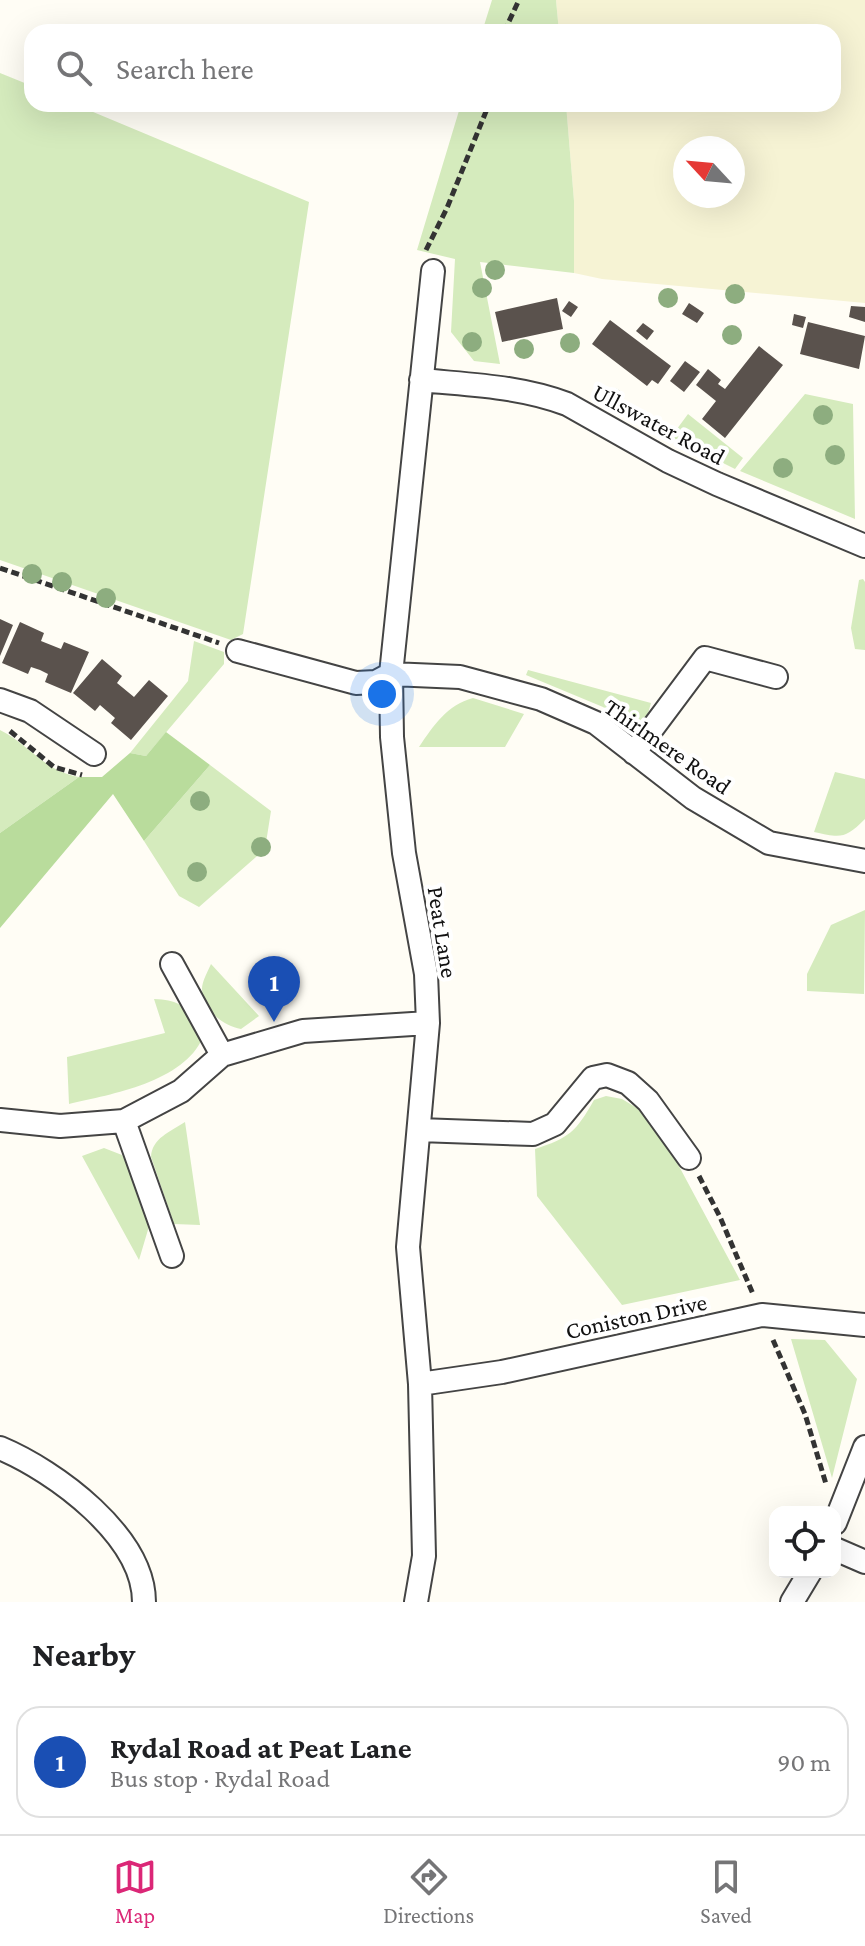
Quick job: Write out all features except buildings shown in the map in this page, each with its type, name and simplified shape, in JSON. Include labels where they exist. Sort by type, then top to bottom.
[{"type":"street","name":"Peat Lane","points":[[416,1602],[424,1556],[420,1384],[408,1247],[428,1023],[426,974],[404,853],[392,737],[391,674],[433,271]]},
{"type":"street","name":"Ullswater Road","points":[[421,380],[508,389],[567,404],[668,461],[865,546]]},
{"type":"street","name":"Thirlmere Road","points":[[238,651],[356,683],[376,682],[391,674],[460,677],[541,699],[596,723],[693,798],[769,843],[865,861]]},
{"type":"street","points":[[634,753],[705,658],[776,677]]},
{"type":"street","points":[[0,700],[30,711],[94,764]]},
{"type":"street","points":[[172,964],[222,1055]]},
{"type":"street","points":[[0,1120],[60,1126],[124,1121],[181,1091],[222,1055],[303,1031],[428,1023]]},
{"type":"street","points":[[419,1130],[533,1134],[555,1124],[593,1078],[607,1075],[628,1083],[648,1101],[689,1158]]},
{"type":"street","points":[[124,1121],[172,1256]]},
{"type":"street","name":"Coniston Drive","points":[[420,1384],[502,1372],[762,1315],[865,1325]]},
{"type":"street","points":[[841,1508],[865,1447]]},
{"type":"street","points":[[0,1448],[17,1455],[84,1499],[122,1539],[144,1589],[144,1602]]},
{"type":"street","points":[[841,1552],[865,1562]]},
{"type":"street","points":[[792,1602],[806,1578]]},
{"type":"path","points":[[508,24],[519,0]]},
{"type":"path","points":[[433,271],[424,253],[447,208],[486,112]]},
{"type":"path","points":[[0,568],[238,651]]},
{"type":"path","points":[[6,728],[54,767],[79,775],[94,764]]},
{"type":"shaded area","points":[[556,0],[865,0],[865,303],[602,279],[574,273],[574,201],[567,112],[841,112],[841,24],[558,24]]},
{"type":"green space","points":[[492,0],[556,0],[558,24],[484,24]]},
{"type":"green space","points":[[0,73],[24,83],[24,112],[93,112],[309,202],[243,634],[231,640],[0,560]]},
{"type":"green space","points":[[459,112],[567,112],[574,201],[574,273],[480,262],[500,364],[474,361],[451,332],[455,259],[417,250]]},
{"type":"green space","points":[[805,394],[853,404],[855,519],[740,471]]},
{"type":"green space","points":[[688,414],[743,458],[735,469],[671,437]]},
{"type":"green space","points":[[863,579],[865,650],[855,649],[851,628],[859,580]]},
{"type":"green space","points":[[194,641],[224,652],[224,664],[146,756],[130,753],[188,681]]},
{"type":"green space","points":[[528,670],[651,703],[647,717],[636,729],[603,707],[526,675]]},
{"type":"green space","points":[[473,698],[524,714],[505,747],[419,747],[448,711]]},
{"type":"green space","points":[[0,730],[56,769],[79,777],[0,833]]},
{"type":"green space","points":[[166,732],[210,765],[144,841],[113,794],[0,928],[0,833],[79,777],[102,777],[130,753],[146,756]]},
{"type":"green space","points":[[210,765],[271,811],[265,849],[199,907],[179,896],[144,841]]},
{"type":"green space","points":[[835,772],[865,779],[865,819],[852,830],[837,836],[814,832]]},
{"type":"green space","points":[[865,910],[864,994],[807,991],[807,974],[831,925]]},
{"type":"green space","points":[[211,964],[259,1016],[241,1029],[221,1020],[206,1003],[202,986]]},
{"type":"green space","points":[[154,999],[180,1005],[189,1014],[203,1037],[194,1052],[180,1065],[145,1084],[69,1104],[67,1057],[165,1033]]},
{"type":"green space","points":[[606,1096],[622,1099],[642,1111],[673,1155],[740,1280],[622,1305],[537,1196],[535,1149],[570,1132],[594,1100]]},
{"type":"green space","points":[[185,1122],[200,1225],[174,1224],[151,1157],[158,1140]]},
{"type":"green space","points":[[104,1148],[122,1155],[150,1223],[139,1260],[82,1156]]},
{"type":"green space","points":[[791,1339],[825,1340],[857,1379],[832,1478]]},
{"type":"place","name":"Rydal Road at Peat Lane","points":[[274,1022]]}]
